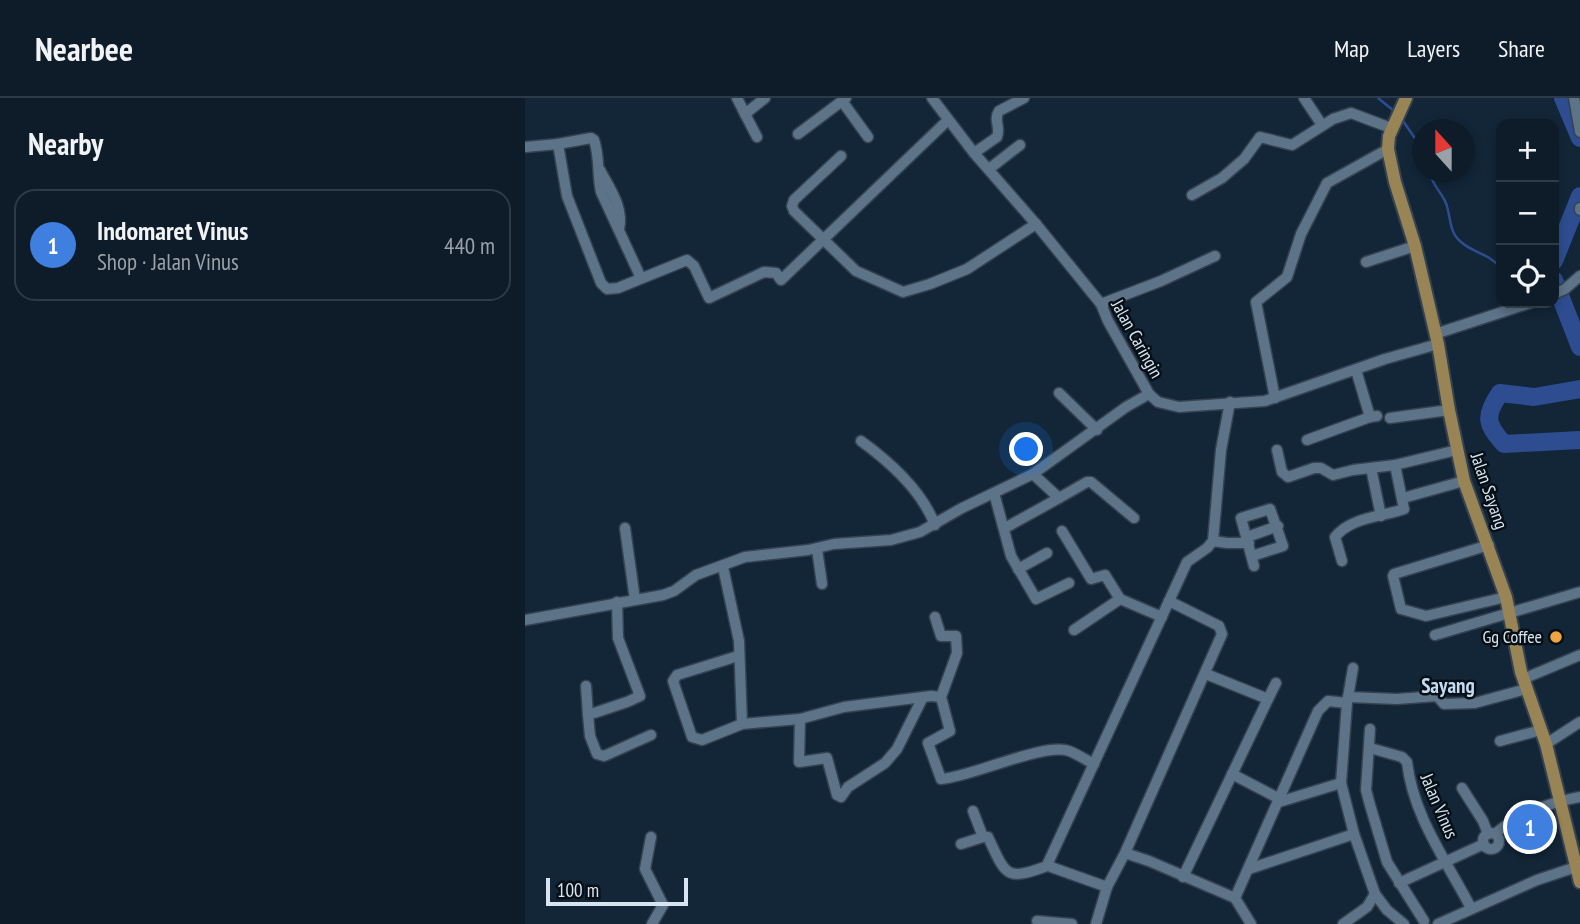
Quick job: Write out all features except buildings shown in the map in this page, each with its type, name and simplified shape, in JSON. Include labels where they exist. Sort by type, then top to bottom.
[{"type":"main road","name":"Jalan Sayang","points":[[1398,114],[1388,149],[1437,339],[1464,481],[1506,597],[1525,684],[1546,744],[1557,804],[1580,882]]},
{"type":"street","points":[[737,98],[757,137]]},
{"type":"street","points":[[745,114],[765,98]]},
{"type":"street","name":"Jalan Caringin","points":[[932,98],[974,153],[1101,304],[1149,394],[1158,402],[1170,406],[1258,402],[1275,398],[1517,308]]},
{"type":"street","points":[[974,153],[997,137],[999,130],[996,120],[999,111],[1024,98]]},
{"type":"street","points":[[1304,98],[1322,125]]},
{"type":"street","points":[[1574,98],[1580,132]]},
{"type":"street","points":[[798,134],[845,99],[868,137]]},
{"type":"street","points":[[1192,195],[1222,178],[1244,159],[1259,137],[1292,145],[1322,125],[1351,113],[1398,114]]},
{"type":"street","points":[[558,144],[567,196],[601,283],[607,289],[613,290],[687,260],[694,265],[709,298],[764,272],[776,273],[781,280],[948,120]]},
{"type":"street","points":[[525,147],[591,138],[595,142],[601,192],[641,278]]},
{"type":"street","points":[[989,169],[1020,145]]},
{"type":"street","points":[[1275,398],[1256,302],[1287,277],[1301,234],[1327,183],[1388,149]]},
{"type":"street","points":[[841,156],[794,200],[792,206],[856,271],[903,292],[967,269],[1036,224]]},
{"type":"street","points":[[1366,262],[1415,246]]},
{"type":"street","points":[[1101,304],[1215,256]]},
{"type":"street","points":[[1559,292],[1579,279]]},
{"type":"street","points":[[1307,440],[1373,416],[1356,370]]},
{"type":"street","points":[[1059,393],[1097,429]]},
{"type":"street","points":[[525,620],[674,591],[696,575],[745,557],[817,549],[834,544],[891,540],[920,532],[961,508],[1033,474],[1126,407],[1149,394]]},
{"type":"street","points":[[1050,865],[1049,858],[1187,562],[1213,541],[1221,450],[1230,402]]},
{"type":"street","points":[[1390,418],[1449,410]]},
{"type":"street","points":[[861,441],[890,463],[921,500],[935,525]]},
{"type":"street","points":[[1277,450],[1282,472],[1288,477],[1314,468],[1321,468],[1333,475],[1395,465],[1457,450]]},
{"type":"street","points":[[1342,561],[1335,537],[1339,532],[1353,523],[1404,509],[1395,465]]},
{"type":"street","points":[[1371,468],[1381,516]]},
{"type":"street","points":[[1033,474],[1059,498]]},
{"type":"street","points":[[1403,498],[1464,481]]},
{"type":"street","points":[[1005,528],[1087,482],[1091,482],[1134,518]]},
{"type":"street","points":[[994,493],[1010,551],[1036,600],[1069,583]]},
{"type":"street","points":[[1269,509],[1278,526],[1285,551],[1253,561],[1248,540],[1242,517],[1269,509]]},
{"type":"street","points":[[1213,541],[1227,543],[1248,540],[1278,526]]},
{"type":"street","points":[[625,528],[635,600]]},
{"type":"street","points":[[1062,531],[1086,575],[1091,579],[1105,575],[1120,599],[1162,617]]},
{"type":"street","points":[[1489,545],[1394,574],[1401,609],[1426,617],[1506,597]]},
{"type":"street","points":[[817,549],[822,584]]},
{"type":"street","points":[[1018,569],[1047,553]]},
{"type":"street","points":[[723,567],[739,641],[742,724]]},
{"type":"street","points":[[1435,635],[1580,592]]},
{"type":"street","points":[[1074,630],[1120,599]]},
{"type":"street","points":[[1096,924],[1107,887],[1125,853],[1220,642],[1219,626],[1169,601]]},
{"type":"street","points":[[588,715],[641,696],[618,638],[617,602]]},
{"type":"street","points":[[935,617],[941,636],[956,637],[957,653],[941,697],[950,731],[928,743],[943,779],[1059,749],[1069,751],[1094,764]]},
{"type":"street","points":[[1235,898],[1318,710],[1328,701],[1437,696],[1444,704],[1475,703],[1525,684],[1580,655]]},
{"type":"street","points":[[739,656],[677,675],[673,681],[695,739],[702,740],[742,724],[800,719],[845,707],[941,697]]},
{"type":"street","points":[[1353,668],[1342,783],[1354,834],[1375,894],[1387,910],[1404,924]]},
{"type":"street","points":[[1206,674],[1268,699]]},
{"type":"street","points":[[1183,877],[1276,683]]},
{"type":"street","points":[[586,686],[590,736],[599,756],[651,735]]},
{"type":"street","points":[[800,719],[799,762],[827,758],[837,795],[841,796],[848,787],[885,762],[897,749],[923,697]]},
{"type":"street","points":[[1546,744],[1580,722]]},
{"type":"street","points":[[1370,729],[1366,790],[1370,805],[1387,862],[1424,920]]},
{"type":"street","points":[[1500,741],[1541,730]]},
{"type":"street","name":"Jalan Vinus","points":[[1370,748],[1402,757],[1407,762],[1410,786],[1422,818],[1472,908]]},
{"type":"street","points":[[1232,774],[1280,800],[1342,783]]},
{"type":"street","name":"Jalan Vinus","points":[[1399,883],[1484,844],[1491,849],[1497,847],[1499,841],[1462,788]]},
{"type":"street","points":[[1492,834],[1521,817],[1580,797]]},
{"type":"street","points":[[1557,804],[1580,803]]},
{"type":"street","points":[[973,811],[983,837]]},
{"type":"street","points":[[1249,869],[1354,834]]},
{"type":"street","points":[[961,844],[988,837],[1005,871],[1013,875],[1050,865],[1107,887]]},
{"type":"street","points":[[651,838],[645,869],[663,905],[652,924]]},
{"type":"street","points":[[1125,853],[1235,898],[1251,924]]},
{"type":"street","points":[[1438,924],[1537,880],[1576,867]]},
{"type":"street","points":[[1343,924],[1367,907],[1375,894]]},
{"type":"street","points":[[1038,921],[1072,924]]},
{"type":"waterway","points":[[1378,98],[1394,111]]},
{"type":"waterway","points":[[1563,98],[1580,138]]},
{"type":"waterway","points":[[1401,118],[1412,134]]},
{"type":"waterway","points":[[1433,182],[1445,201],[1456,237],[1496,264]]},
{"type":"waterway","points":[[1559,248],[1580,196]]},
{"type":"waterway","points":[[1559,293],[1580,347]]},
{"type":"waterway","points":[[1580,389],[1534,397],[1500,393],[1489,414],[1491,425],[1504,444],[1580,440]]},
{"type":"place","name":"Gg Coffee","points":[[1556,637]]},
{"type":"place","name":"Indomaret Vinus","points":[[1530,827]]},
{"type":"district","name":"Sayang","points":[[1448,686]]}]
